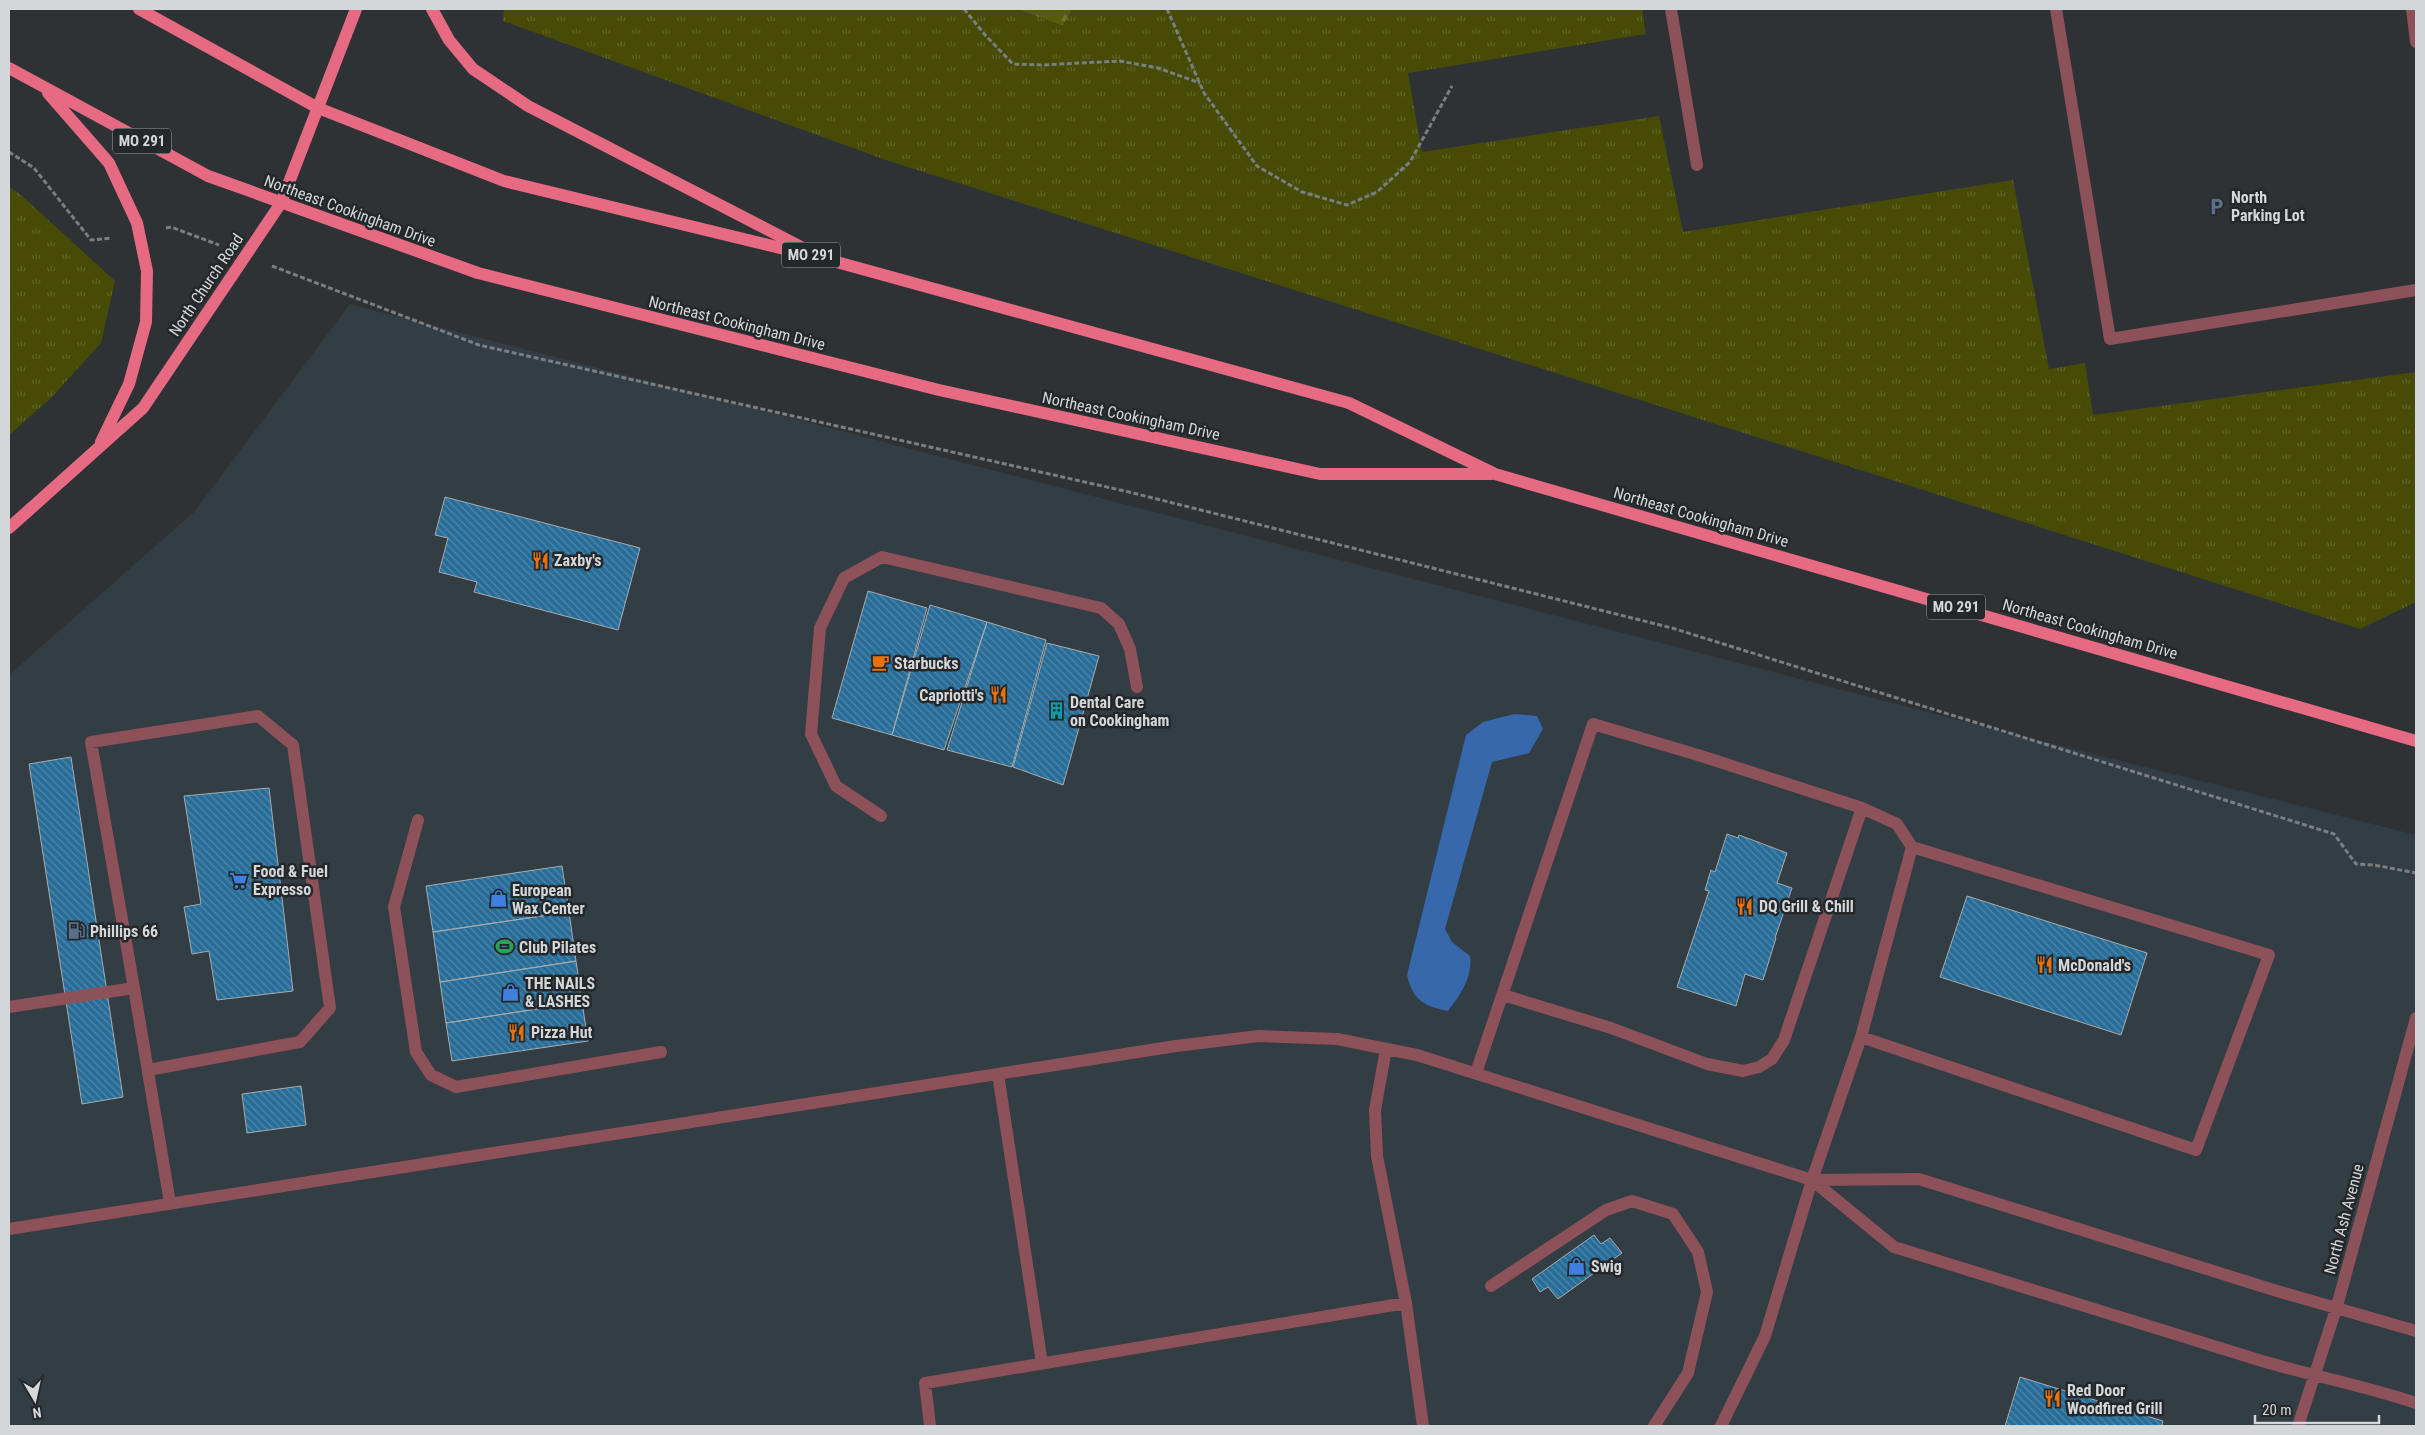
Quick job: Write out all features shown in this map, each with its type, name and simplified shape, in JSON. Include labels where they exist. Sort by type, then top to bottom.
[{"type":"main road","name":"Northeast Cookingham Drive","points":[[139,9],[318,108],[504,181],[822,258],[1348,403],[1495,474],[2416,741]]},
{"type":"main road","name":"North Church Road","points":[[9,528],[143,408],[246,256],[281,203],[356,9]]},
{"type":"main road","points":[[432,9],[449,40],[474,69],[528,106],[822,258]]},
{"type":"main road","name":"Northeast Cookingham Drive","points":[[9,68],[208,176],[478,273],[949,392],[1320,474],[1495,474]]},
{"type":"main road","points":[[41,86],[109,163],[137,223],[147,271],[146,322],[129,384],[98,448]]},
{"type":"street","points":[[1671,9],[1697,165]]},
{"type":"street","points":[[2056,9],[2110,339],[2416,290]]},
{"type":"street","points":[[2412,9],[2416,42]]},
{"type":"street","points":[[881,816],[836,786],[811,734],[820,628],[844,578],[882,557],[1101,608],[1119,624],[1130,649],[1137,687]]},
{"type":"street","points":[[148,1070],[300,1042],[330,1008],[293,745],[258,716],[90,742],[170,1203]]},
{"type":"street","points":[[1476,1073],[1593,724],[1698,754],[1862,808],[1897,824],[1912,847],[2269,954],[2196,1150],[1861,1037]]},
{"type":"street","points":[[1503,995],[1612,1028],[1707,1064],[1742,1071],[1759,1068],[1772,1059],[1784,1040],[1862,808]]},
{"type":"street","points":[[418,820],[394,906],[416,1052],[431,1075],[456,1087],[660,1052]]},
{"type":"street","points":[[1721,1426],[1765,1336],[1812,1180],[1861,1037],[1912,847]]},
{"type":"street","points":[[9,1007],[134,988]]},
{"type":"street","name":"North Ash Avenue","points":[[2298,1426],[2337,1306],[2416,1018]]},
{"type":"street","points":[[9,1229],[1176,1046],[1260,1036],[1337,1039],[1417,1055],[1812,1180],[1919,1179],[2277,1291],[2337,1306],[2416,1331]]},
{"type":"street","points":[[1386,1049],[1375,1110],[1377,1156],[1406,1304],[1423,1426]]},
{"type":"street","points":[[998,1074],[1042,1363]]},
{"type":"street","points":[[1812,1180],[1894,1247],[2315,1376],[2380,1391],[2416,1403]]},
{"type":"street","points":[[1491,1286],[1606,1210],[1632,1201],[1674,1214],[1698,1252],[1706,1292],[1688,1373],[1654,1426]]},
{"type":"street","points":[[930,1426],[925,1383],[1406,1304]]},
{"type":"path","points":[[964,9],[986,36],[1013,64],[1042,65],[1120,61],[1158,68],[1200,83]]},
{"type":"path","points":[[1166,9],[1204,93],[1257,166],[1302,192],[1347,205],[1377,192],[1410,162],[1452,86]]},
{"type":"path","points":[[9,152],[34,168],[91,240],[139,235],[171,227],[479,345],[1129,492],[1672,628],[2334,834],[2356,864],[2374,865],[2416,873]]},
{"type":"shaded area","points":[[350,304],[1978,725],[2416,835],[2416,1426],[9,1426],[9,675],[194,512]]},
{"type":"green space","points":[[504,9],[1017,9],[1062,26],[1072,9],[1642,9],[1646,34],[1408,73],[1422,152],[1659,116],[1683,232],[2013,180],[2049,369],[2085,363],[2093,415],[2416,372],[2416,602],[2360,629],[886,160],[503,21]]},
{"type":"green space","points":[[1017,9],[1072,9],[1063,26]]},
{"type":"green space","points":[[9,187],[21,195],[115,281],[101,343],[51,398],[9,435]]},
{"type":"water","points":[[1514,714],[1537,716],[1543,729],[1529,753],[1492,762],[1445,929],[1452,942],[1470,956],[1470,971],[1461,992],[1448,1011],[1439,1009],[1426,1004],[1416,996],[1409,984],[1407,975],[1466,735],[1483,722]]},
{"type":"building","name":"Zaxby's","points":[[445,497],[640,548],[618,630],[474,592],[477,582],[439,572],[448,538],[435,535]]},
{"type":"building","name":"Starbucks","points":[[868,591],[927,608],[892,735],[832,718]]},
{"type":"building","points":[[930,605],[987,622],[944,750],[892,735]]},
{"type":"building","name":"Capriotti's","points":[[987,622],[1046,640],[1012,767],[947,750]]},
{"type":"building","name":"Dental Care on Cookingham","points":[[1047,643],[1099,656],[1063,785],[1013,767]]},
{"type":"building","name":"Phillips 66","points":[[71,757],[123,1097],[82,1104],[29,764]]},
{"type":"building","name":"Food & Fuel Expresso","points":[[269,788],[293,991],[217,1000],[209,951],[192,954],[184,907],[201,904],[184,796]]},
{"type":"building","name":"DQ Grill & Chill","points":[[1727,834],[1738,838],[1739,835],[1787,853],[1777,883],[1792,888],[1763,980],[1745,974],[1736,1006],[1677,987],[1709,891],[1705,890],[1711,870],[1715,872]]},
{"type":"building","name":"European Wax Center","points":[[562,866],[569,912],[433,932],[426,886]]},
{"type":"building","name":"McDonald's","points":[[1967,896],[2147,953],[2121,1035],[1940,977]]},
{"type":"building","name":"Club Pilates","points":[[569,912],[576,961],[440,982],[433,932]]},
{"type":"building","name":"THE NAILS & LASHES","points":[[576,961],[582,1002],[446,1023],[440,982]]},
{"type":"building","name":"Pizza Hut","points":[[582,1002],[588,1041],[452,1061],[446,1023]]},
{"type":"building","points":[[301,1086],[306,1125],[247,1133],[242,1094]]},
{"type":"building","name":"Swig","points":[[1594,1235],[1601,1244],[1610,1238],[1622,1253],[1558,1299],[1548,1287],[1540,1292],[1532,1279]]},
{"type":"building","name":"Red Door Woodfired Grill","points":[[2020,1377],[2163,1421],[2162,1426],[2005,1426]]},
{"type":"place","name":"North Parking Lot","points":[[2217,206]]},
{"type":"place","name":"Zaxby's","points":[[540,560]]},
{"type":"place","name":"Starbucks","points":[[880,663]]},
{"type":"place","name":"Capriotti's","points":[[998,695]]},
{"type":"place","name":"Dental Care on Cookingham","points":[[1056,711]]},
{"type":"place","name":"Food & Fuel Expresso","points":[[239,880]]},
{"type":"place","name":"European Wax Center","points":[[498,899]]},
{"type":"place","name":"DQ Grill & Chill","points":[[1745,906]]},
{"type":"place","name":"Phillips 66","points":[[76,931]]},
{"type":"place","name":"Club Pilates","points":[[505,947]]},
{"type":"place","name":"McDonald's","points":[[2044,965]]},
{"type":"place","name":"THE NAILS & LASHES","points":[[511,992]]},
{"type":"place","name":"Pizza Hut","points":[[517,1032]]},
{"type":"place","name":"Swig","points":[[1577,1266]]},
{"type":"place","name":"Red Door Woodfired Grill","points":[[2053,1399]]}]
